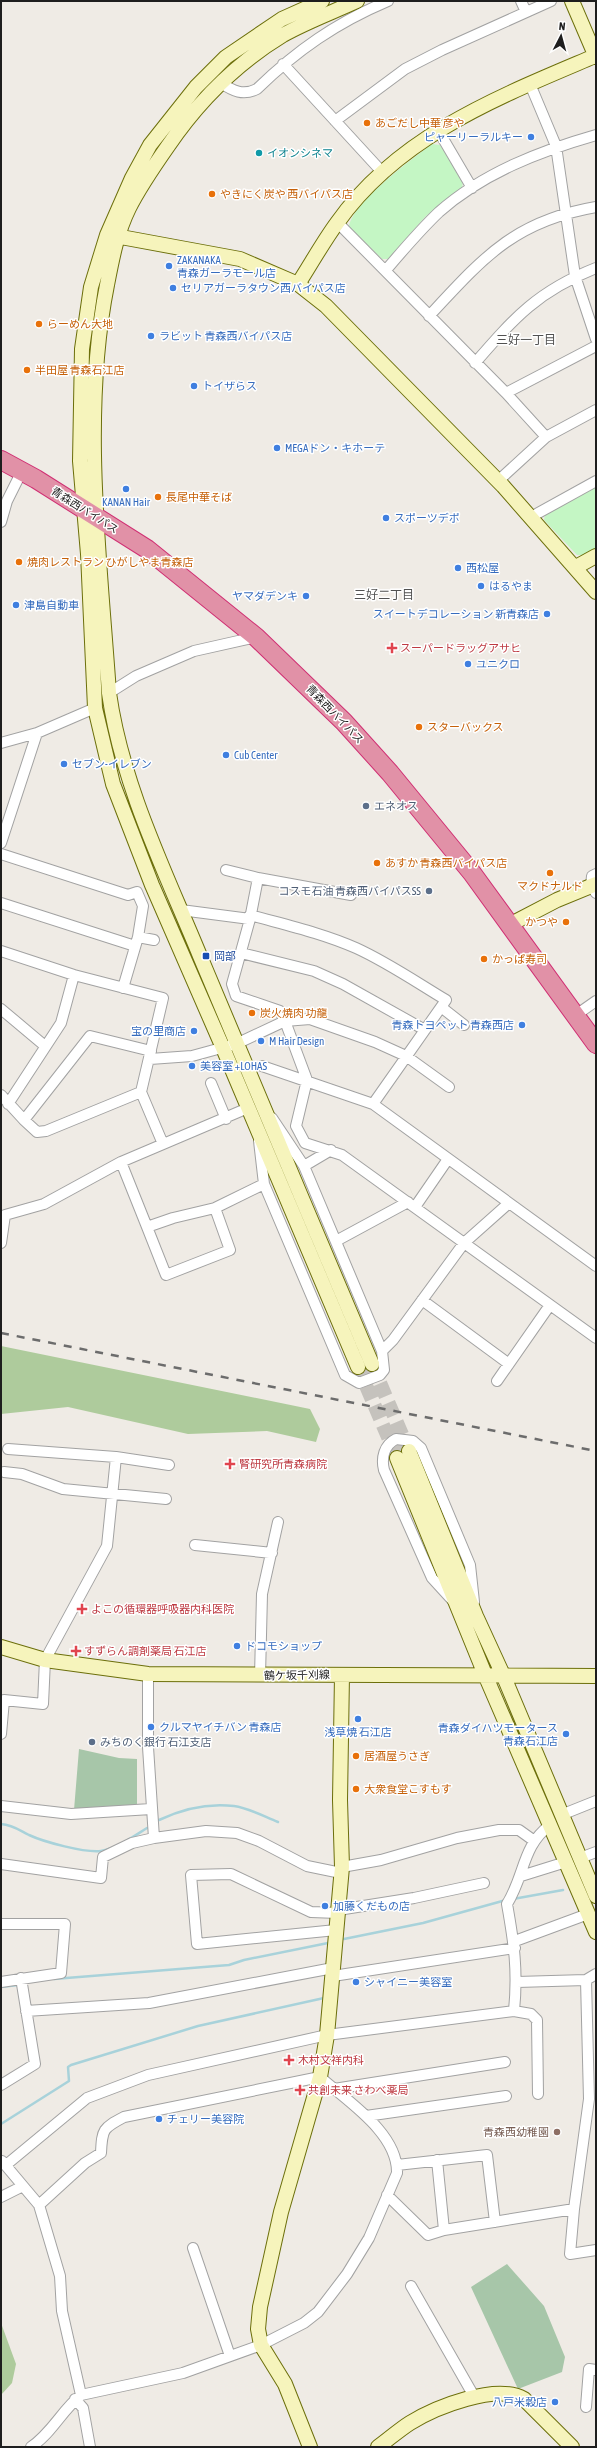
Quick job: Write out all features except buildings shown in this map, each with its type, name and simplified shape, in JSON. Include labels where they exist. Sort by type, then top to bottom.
[{"type":"highway","name":"青森西バイパス","points":[[1,460],[22,471],[147,549],[256,637],[344,722],[386,768],[472,872],[596,1044]]},
{"type":"street","points":[[90,514],[88,554],[95,708],[113,784],[152,885],[230,1046],[264,1108],[365,1365],[248,1108],[230,1046],[181,910],[126,773],[113,721],[109,693],[79,398],[82,350],[91,287],[113,236],[132,178],[150,145],[196,87],[232,53],[282,19],[322,1]]},
{"type":"street","points":[[113,236],[144,181],[181,127],[207,95],[237,68],[284,35],[357,1]]},
{"type":"street","points":[[221,83],[233,90],[249,93],[257,89],[283,64],[326,32],[355,15],[388,1]]},
{"type":"street","points":[[521,1],[526,12]]},
{"type":"street","points":[[335,121],[405,70],[442,50],[551,1]]},
{"type":"street","points":[[298,284],[337,222],[383,173],[410,150],[438,130],[483,105],[596,56],[572,1]]},
{"type":"street","points":[[283,64],[383,173]]},
{"type":"street","points":[[530,84],[556,146],[575,276],[596,339]]},
{"type":"street","points":[[438,130],[472,188]]},
{"type":"street","points":[[386,270],[440,212],[472,188],[508,167],[556,146],[596,135]]},
{"type":"street","points":[[429,316],[493,250],[522,232],[565,212],[596,207]]},
{"type":"street","points":[[337,222],[386,270],[546,437]]},
{"type":"street","points":[[113,236],[240,259],[298,284],[326,306],[498,481],[576,567],[596,592]]},
{"type":"street","points":[[475,363],[514,318],[541,295],[575,276],[596,268]]},
{"type":"street","points":[[506,394],[596,346]]},
{"type":"street","points":[[498,481],[546,437],[596,410]]},
{"type":"street","points":[[1,522],[7,502],[22,471]]},
{"type":"street","points":[[531,517],[596,481]]},
{"type":"street","points":[[576,567],[596,556]]},
{"type":"street","points":[[109,693],[136,676],[194,651],[256,637]]},
{"type":"street","points":[[1,743],[37,733],[95,708]]},
{"type":"street","points":[[1,843],[37,733]]},
{"type":"street","points":[[1,854],[128,895],[152,885]]},
{"type":"street","points":[[226,870],[258,878],[351,895]]},
{"type":"street","points":[[258,878],[250,917],[232,984],[236,996],[280,1011],[285,1020],[307,1080],[296,1126],[305,1143],[331,1150],[342,1155],[596,1338]]},
{"type":"street","points":[[509,925],[595,884]]},
{"type":"street","points":[[123,988],[137,942],[143,906],[138,892]]},
{"type":"street","points":[[1,904],[137,942],[154,940]]},
{"type":"street","points":[[181,910],[250,917],[332,938],[384,962],[446,1000],[373,1104]]},
{"type":"street","points":[[1,951],[74,975],[163,998],[142,1092],[163,1144]]},
{"type":"street","points":[[241,953],[293,965],[321,974],[343,984],[425,1030]]},
{"type":"street","points":[[8,1104],[61,1023],[74,975]]},
{"type":"street","points":[[576,1016],[596,1001]]},
{"type":"street","points":[[441,1007],[464,1025]]},
{"type":"street","points":[[1,1009],[45,1046]]},
{"type":"street","points":[[24,1120],[90,1036],[151,1055],[192,1056],[230,1046],[285,1020],[310,1019],[375,1042],[406,1056],[449,1087]]},
{"type":"street","points":[[262,1066],[307,1080],[373,1104],[596,1266]]},
{"type":"street","points":[[211,1083],[226,1119]]},
{"type":"street","points":[[1,1095],[8,1104],[37,1132],[46,1131],[142,1092]]},
{"type":"street","points":[[1,1243],[5,1214],[44,1204],[121,1162],[226,1119],[248,1108]]},
{"type":"street","points":[[257,1129],[264,1184],[345,1375],[358,1383],[380,1375],[384,1370],[385,1364],[382,1351],[304,1166],[287,1138],[264,1108]]},
{"type":"street","points":[[304,1166],[331,1150]]},
{"type":"street","points":[[336,1241],[411,1205],[448,1159]]},
{"type":"street","points":[[121,1162],[166,1275],[230,1250],[215,1208]]},
{"type":"street","points":[[147,1227],[173,1218],[215,1208],[264,1184]]},
{"type":"street","points":[[382,1351],[393,1340],[464,1243],[509,1203]]},
{"type":"street","points":[[422,1300],[509,1364]]},
{"type":"street","points":[[497,1381],[550,1305]]},
{"type":"street","points":[[458,1607],[432,1578],[384,1470],[382,1459],[386,1449],[396,1439],[413,1441],[422,1448],[470,1565],[476,1616]]},
{"type":"street","points":[[8,1449],[116,1457],[169,1465]]},
{"type":"street","points":[[596,1896],[504,1677],[403,1454],[458,1607],[486,1677],[596,1932]]},
{"type":"street","points":[[1,1734],[4,1700],[43,1704],[45,1660],[107,1546],[116,1457]]},
{"type":"street","points":[[4,1472],[22,1474],[63,1489],[112,1492],[166,1499]]},
{"type":"street","points":[[260,1676],[262,1594],[278,1522]]},
{"type":"street","points":[[195,1545],[272,1553]]},
{"type":"street","name":"鶴ケ坂千刈線","points":[[1,1647],[45,1660],[148,1674],[260,1676],[596,1676]]},
{"type":"street","points":[[148,1674],[148,1746],[154,1838]]},
{"type":"street","points":[[310,2447],[284,2384],[261,2345],[258,2329],[260,2307],[281,2212],[320,2077],[327,2034],[341,1870],[340,1800],[342,1675]]},
{"type":"street","points":[[561,1814],[596,1801]]},
{"type":"street","points":[[1,1806],[71,1814],[151,1809]]},
{"type":"street","points":[[514,2011],[517,1982],[515,1944],[510,1900],[521,1876],[533,1840],[550,1825]]},
{"type":"street","points":[[1,1864],[101,1878],[103,1857],[132,1843],[154,1838],[206,1831],[236,1833],[259,1841],[307,1866],[341,1870],[382,1860],[457,1838],[499,1830],[519,1830],[533,1840]]},
{"type":"street","points":[[580,1858],[596,1852]]},
{"type":"street","points":[[521,1876],[566,1862]]},
{"type":"street","points":[[336,1930],[197,1944],[191,1876],[231,1874],[311,1912],[338,1912],[484,1883]]},
{"type":"street","points":[[26,2011],[149,2003],[333,1972],[515,1944],[588,1914]]},
{"type":"street","points":[[1,1924],[65,1924],[61,1973],[1,1982]]},
{"type":"street","points":[[517,1982],[586,1980],[596,1974]]},
{"type":"street","points":[[1,2085],[35,2064],[21,1978]]},
{"type":"street","points":[[586,1980],[592,2053],[589,2099],[574,2209],[570,2254],[596,2250]]},
{"type":"street","points":[[90,2447],[83,2408],[78,2397],[62,2311],[60,2276],[39,2205],[3,2163],[87,2098],[148,2075],[327,2034],[514,2011],[531,2014],[537,2020],[538,2094]]},
{"type":"street","points":[[334,2089],[505,2062]]},
{"type":"street","points":[[31,2447],[42,2440],[78,2397],[183,2373],[261,2345],[304,2323],[318,2312],[347,2274],[369,2238],[397,2173],[395,2156],[385,2138],[366,2116],[320,2077]]},
{"type":"street","points":[[39,2205],[85,2163],[101,2153],[102,2134],[106,2126],[124,2117],[320,2077]]},
{"type":"street","points":[[366,2116],[506,2096]]},
{"type":"street","points":[[397,2165],[487,2154],[495,2222]]},
{"type":"street","points":[[437,2160],[444,2230]]},
{"type":"street","points":[[1,2198],[23,2186]]},
{"type":"street","points":[[387,2196],[428,2235],[444,2230],[574,2209]]},
{"type":"street","points":[[193,2248],[230,2356]]},
{"type":"street","points":[[411,2286],[475,2398]]},
{"type":"street","points":[[586,2407],[589,2369],[596,2370]]},
{"type":"street","points":[[384,2445],[409,2424],[426,2414],[497,2392],[516,2394],[524,2399],[572,2447]]},
{"type":"green space","points":[[432,144],[440,145],[463,181],[462,188],[426,216],[388,259],[382,259],[349,227],[352,217],[360,206],[384,182]]},
{"type":"green space","points":[[596,487],[596,549],[583,555],[577,555],[544,520],[545,514]]},
{"type":"green space","points":[[1,1346],[310,1409],[320,1429],[316,1442],[267,1431],[188,1434],[68,1407],[1,1414]]},
{"type":"green space","points":[[79,1749],[119,1758],[137,1759],[137,1806],[74,1810]]},
{"type":"green space","points":[[507,2264],[544,2306],[565,2357],[562,2372],[518,2389],[471,2287]]},
{"type":"green space","points":[[1,2323],[16,2364],[12,2383],[1,2395]]},
{"type":"waterway","points":[[159,1820],[186,1810],[205,1806],[225,1805],[245,1809],[278,1822]]},
{"type":"waterway","points":[[1,1824],[54,1844],[75,1849],[94,1851],[113,1848],[147,1828]]},
{"type":"waterway","points":[[513,1899],[563,1890]]},
{"type":"waterway","points":[[344,1939],[423,1923],[506,1900]]},
{"type":"waterway","points":[[54,1979],[229,1965],[244,1960],[328,1943]]},
{"type":"waterway","points":[[1,1987],[18,1985]]},
{"type":"waterway","points":[[1,2124],[69,2081],[68,2067],[71,2065],[198,2026],[324,1998]]},
{"type":"tunnel","points":[[372,1364],[409,1451]]},
{"type":"tunnel","points":[[358,1367],[397,1458]]},
{"type":"railway","points":[[1,1333],[596,1451]]},
{"type":"place","name":"あごだし中華 彦や","points":[[367,123]]},
{"type":"place","name":"ピャーリーラルキー","points":[[531,137]]},
{"type":"place","name":"イオンシネマ","points":[[259,153]]},
{"type":"place","name":"やきにく炭や 西バイパス店","points":[[212,194]]},
{"type":"place","name":"ZAKANAKA 青森ガーラモール店","points":[[169,266]]},
{"type":"place","name":"セリアガーラタウン西バイパス店","points":[[173,288]]},
{"type":"place","name":"らーめん大地","points":[[39,324]]},
{"type":"place","name":"ラビット 青森西バイパス店","points":[[151,336]]},
{"type":"place","name":"半田屋 青森石江店","points":[[27,370]]},
{"type":"place","name":"トイザらス","points":[[194,386]]},
{"type":"place","name":"MEGAドン・キホーテ","points":[[277,448]]},
{"type":"place","name":"KANAN Hair","points":[[126,489]]},
{"type":"place","name":"長尾中華そば","points":[[158,497]]},
{"type":"place","name":"スポーツデポ","points":[[386,518]]},
{"type":"place","name":"焼肉レストラン ひがしやま青森店","points":[[19,562]]},
{"type":"place","name":"西松屋","points":[[458,568]]},
{"type":"place","name":"はるやま","points":[[481,586]]},
{"type":"place","name":"ヤマダデンキ","points":[[306,596]]},
{"type":"place","name":"津島自動車","points":[[16,605]]},
{"type":"place","name":"スイートデコレーション 新青森店","points":[[547,614]]},
{"type":"place","name":"スーパードラッグアサヒ","points":[[392,648]]},
{"type":"place","name":"ユニクロ","points":[[468,664]]},
{"type":"place","name":"スターバックス","points":[[419,727]]},
{"type":"place","name":"Cub Center","points":[[226,755]]},
{"type":"place","name":"セブン-イレブン","points":[[64,764]]},
{"type":"place","name":"エネオス","points":[[366,806]]},
{"type":"place","name":"あすか 青森西バイパス店","points":[[377,863]]},
{"type":"place","name":"マクドナルド","points":[[550,873]]},
{"type":"place","name":"コスモ石油 青森西バイパスSS","points":[[429,891]]},
{"type":"place","name":"かつや","points":[[566,922]]},
{"type":"place","name":"岡部","points":[[206,956]]},
{"type":"place","name":"かっぱ寿司","points":[[484,959]]},
{"type":"place","name":"炭火焼肉 功龍","points":[[252,1013]]},
{"type":"place","name":"青森トヨペット 青森西店","points":[[522,1025]]},
{"type":"place","name":"宝の里商店","points":[[194,1031]]},
{"type":"place","name":"M Hair Design","points":[[261,1041]]},
{"type":"place","name":"美容室 +LOHAS","points":[[192,1066]]},
{"type":"place","name":"腎研究所青森病院","points":[[230,1464]]},
{"type":"place","name":"よこの循環器呼吸器内科医院","points":[[82,1609]]},
{"type":"place","name":"ドコモショップ","points":[[237,1646]]},
{"type":"place","name":"すずらん調剤薬局 石江店","points":[[76,1651]]},
{"type":"place","name":"浅草焼 石江店","points":[[358,1719]]},
{"type":"place","name":"クルマヤイチバン 青森店","points":[[151,1727]]},
{"type":"place","name":"青森ダイハツモータース 青森石江店","points":[[566,1734]]},
{"type":"place","name":"みちのく銀行 石江支店","points":[[92,1742]]},
{"type":"place","name":"居酒屋うさぎ","points":[[356,1756]]},
{"type":"place","name":"大衆食堂こすもす","points":[[356,1789]]},
{"type":"place","name":"加藤くだもの店","points":[[325,1906]]},
{"type":"place","name":"シャイニー美容室","points":[[356,1982]]},
{"type":"place","name":"木村文祥内科","points":[[289,2060]]},
{"type":"place","name":"共創未来 さわべ薬局","points":[[300,2090]]},
{"type":"place","name":"チェリー美容院","points":[[159,2119]]},
{"type":"place","name":"青森西幼稚園","points":[[557,2132]]},
{"type":"place","name":"八戸米穀店","points":[[555,2402]]},
{"type":"district","name":"三好一丁目","points":[[526,340]]},
{"type":"district","name":"三好二丁目","points":[[384,595]]}]
